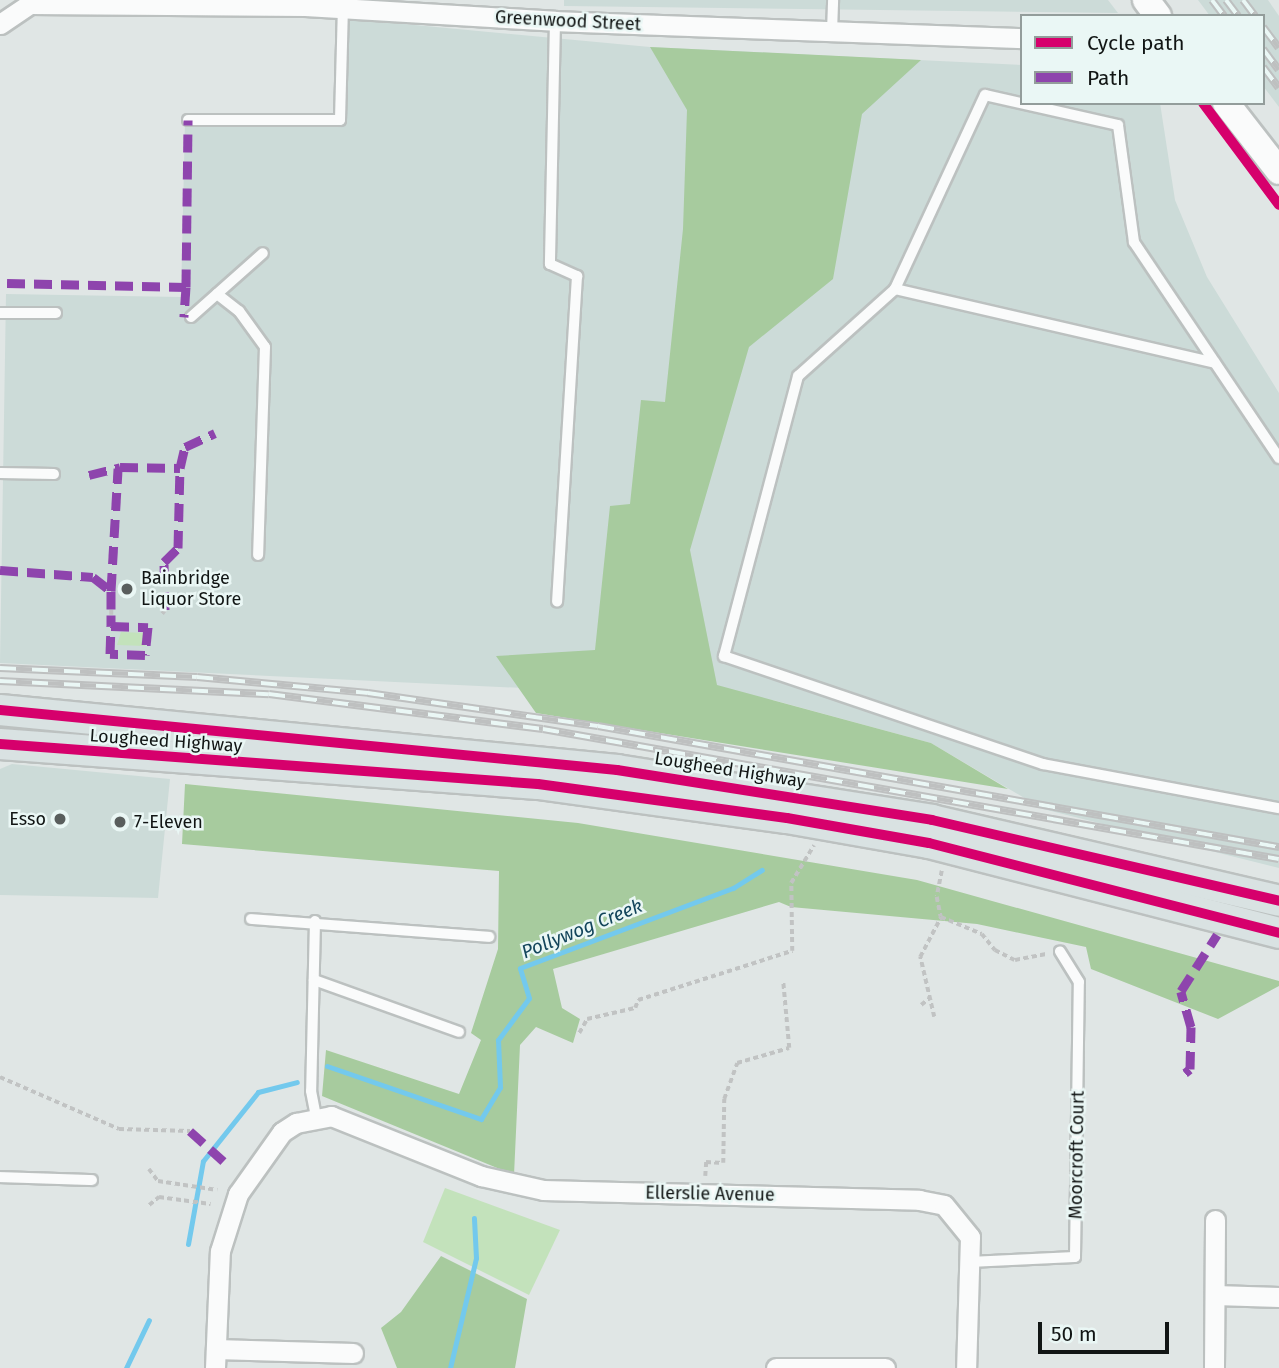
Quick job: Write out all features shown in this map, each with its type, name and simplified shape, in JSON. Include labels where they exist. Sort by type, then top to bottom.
[{"type":"main road","name":"Lougheed Highway","points":[[0,710],[617,770],[932,820],[1279,901]]},
{"type":"main road","name":"Lougheed Highway","points":[[0,744],[538,784],[787,818],[929,843],[1279,933]]},
{"type":"street","name":"Greenwood Street","points":[[0,24],[28,2],[343,8],[555,21],[1020,38]]},
{"type":"street","points":[[1228,105],[1279,171]]},
{"type":"street","name":"Ellerslie Avenue","points":[[215,1359],[220,1251],[238,1194],[282,1132],[316,1118],[342,1118],[481,1176],[542,1190],[932,1202],[944,1205],[958,1218],[970,1237],[967,1368]]},
{"type":"street","points":[[1214,1220],[1214,1368]]},
{"type":"street","points":[[1215,1295],[1279,1297]]},
{"type":"street","points":[[215,1359],[353,1353]]},
{"type":"street","points":[[776,1368],[885,1368]]},
{"type":"lane","points":[[832,32],[833,0]]},
{"type":"lane","points":[[188,120],[341,120],[343,8]]},
{"type":"lane","points":[[555,21],[550,264],[577,276],[557,601]]},
{"type":"lane","points":[[1020,104],[985,96],[895,289],[798,376],[724,656],[1043,764],[1279,808]]},
{"type":"lane","points":[[1026,105],[1118,125],[1134,243],[1279,458]]},
{"type":"lane","points":[[191,317],[262,253]]},
{"type":"lane","points":[[895,289],[1215,363]]},
{"type":"lane","points":[[217,295],[239,311],[265,347],[258,555]]},
{"type":"lane","points":[[0,313],[56,313]]},
{"type":"lane","points":[[0,473],[54,474]]},
{"type":"lane","points":[[251,919],[315,921],[489,937]]},
{"type":"lane","points":[[315,921],[311,1091],[316,1118]]},
{"type":"lane","name":"Moorcroft Court","points":[[969,1262],[1076,1257],[1079,982],[1060,952]]},
{"type":"lane","points":[[314,980],[459,1032]]},
{"type":"lane","points":[[0,1177],[92,1180]]},
{"type":"path","points":[[579,1033],[587,1019],[635,1008],[638,1000],[792,951],[791,883],[816,844]]},
{"type":"path","points":[[934,1017],[920,957],[942,917],[937,897],[942,867]]},
{"type":"path","points":[[942,917],[982,934],[995,950],[1015,960],[1060,952]]},
{"type":"path","points":[[705,1182],[706,1163],[723,1163],[724,1099],[737,1063],[789,1048],[783,982]]},
{"type":"path","points":[[921,1005],[930,998]]},
{"type":"path","points":[[0,1077],[119,1129],[190,1131]]},
{"type":"path","points":[[149,1169],[158,1181],[217,1190]]},
{"type":"path","points":[[149,1205],[156,1197],[211,1204]]},
{"type":"shaded area","points":[[564,0],[1108,0],[1118,13],[564,6]]},
{"type":"shaded area","points":[[1198,0],[1268,0],[1279,16],[1279,107],[1265,89],[1265,14],[1208,14]]},
{"type":"shaded area","points":[[362,20],[650,47],[1020,65],[1020,105],[1160,105],[1175,200],[1207,277],[1279,393],[1279,868],[1043,809],[931,743],[773,700],[0,663],[6,294],[181,297],[185,120],[340,120],[343,21]]},
{"type":"shaded area","points":[[12,764],[170,779],[158,898],[0,895],[0,769]]},
{"type":"green space","points":[[650,47],[921,60],[862,114],[833,279],[749,347],[690,550],[717,685],[931,743],[1008,789],[536,713],[496,656],[595,650],[610,506],[630,504],[641,400],[665,402],[683,229],[687,110]]},
{"type":"green space","points":[[121,632],[146,633],[145,646],[117,645]]},
{"type":"green space","points":[[185,784],[578,823],[917,880],[1279,981],[1279,986],[1218,1019],[1091,969],[1086,947],[977,924],[791,907],[779,902],[553,969],[562,1008],[580,1019],[573,1043],[536,1027],[520,1045],[514,1175],[322,1096],[326,1050],[459,1094],[481,1040],[471,1033],[498,949],[499,871],[182,844]]},
{"type":"green space","points":[[445,1188],[560,1230],[529,1295],[423,1242]]},
{"type":"green space","points":[[441,1256],[527,1299],[515,1368],[397,1368],[381,1328],[401,1312]]},
{"type":"waterway","name":"Pollywog Creek","points":[[327,1066],[481,1119],[500,1087],[498,1040],[529,998],[520,968],[733,888],[762,870]]},
{"type":"waterway","name":"Pollywog Creek","points":[[188,1244],[203,1161],[258,1092],[297,1082]]},
{"type":"waterway","points":[[450,1368],[476,1258],[474,1218]]},
{"type":"waterway","name":"Pollywog Creek","points":[[126,1368],[149,1320]]},
{"type":"railway","points":[[1212,0],[1222,14]]},
{"type":"railway","points":[[1226,0],[1236,14]]},
{"type":"railway","points":[[1243,0],[1254,14]]},
{"type":"railway","points":[[1265,30],[1279,48]]},
{"type":"railway","points":[[1265,52],[1279,70]]},
{"type":"railway","points":[[1265,70],[1279,88]]},
{"type":"railway","points":[[0,668],[197,677],[368,693],[598,726],[1279,847]]},
{"type":"railway","points":[[0,681],[269,694],[543,729],[1279,859]]},
{"type":"marked path","points":[[186,287],[188,120]]},
{"type":"marked path","points":[[7,283],[186,287],[184,317]]},
{"type":"marked path","points":[[165,610],[164,562],[178,548],[180,468],[185,447],[215,433]]},
{"type":"marked path","points":[[89,475],[120,467],[180,468]]},
{"type":"marked path","points":[[111,591],[118,468]]},
{"type":"marked path","points":[[0,570],[93,577],[111,591],[111,609]]},
{"type":"marked path","points":[[111,615],[110,654],[145,655],[148,627],[111,626]]},
{"type":"marked path","points":[[1185,1073],[1190,1069],[1191,1027],[1181,991],[1217,935]]},
{"type":"marked path","points":[[190,1131],[230,1167]]},
{"type":"cycle path","points":[[1204,105],[1279,205]]},
{"type":"cycle path","points":[[0,710],[617,770],[932,820],[1279,901]]},
{"type":"cycle path","points":[[0,744],[538,784],[787,818],[929,843],[1279,933]]},
{"type":"place","name":"Bainbridge Liquor Store","points":[[127,589]]},
{"type":"place","name":"Esso","points":[[60,819]]},
{"type":"place","name":"7-Eleven","points":[[120,822]]}]
